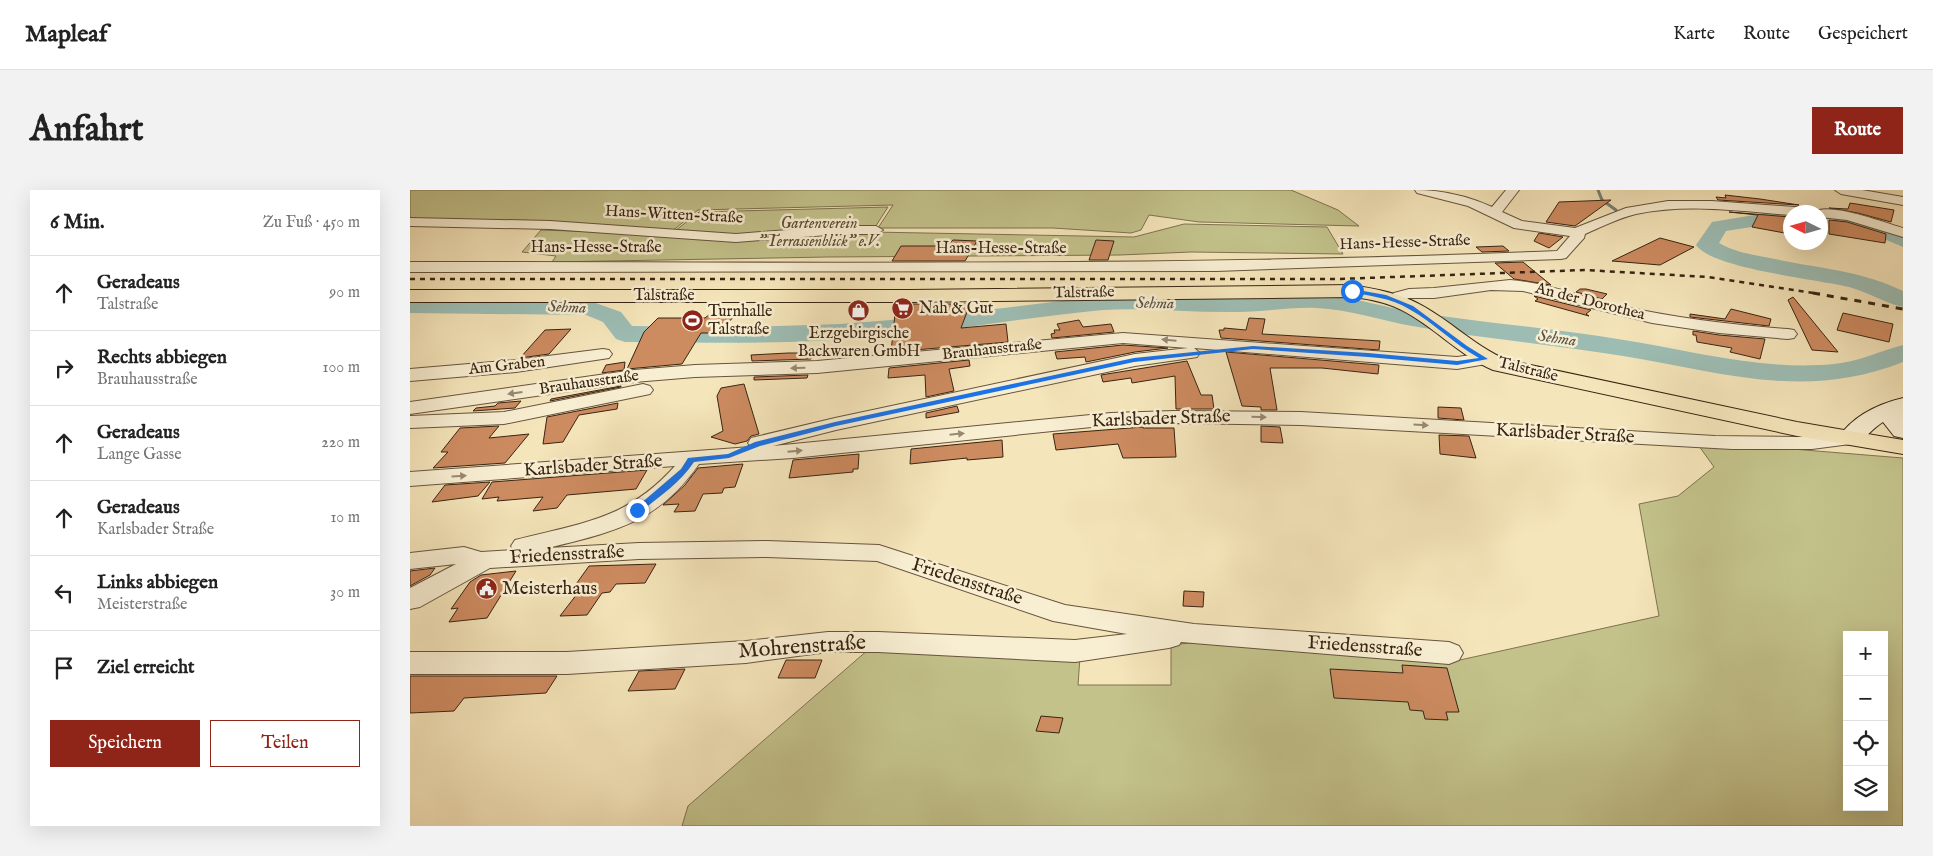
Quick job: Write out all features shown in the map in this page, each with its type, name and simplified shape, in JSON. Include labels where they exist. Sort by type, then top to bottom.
[{"type":"main road","name":"Talstraße","points":[[410,296],[919,296],[1330,290],[1367,293],[1394,300],[1421,313],[1453,338],[1485,359],[1528,372],[1797,429],[1903,447]]},
{"type":"main road","points":[[1850,438],[1855,430],[1897,408]]},
{"type":"main road","points":[[1897,408],[1896,424],[1903,431]]},
{"type":"street","points":[[1421,190],[1461,199],[1519,225],[1577,232],[1594,227],[1631,211],[1668,205],[1712,205],[1783,210]]},
{"type":"street","points":[[1494,213],[1513,190]]},
{"type":"street","points":[[1841,190],[1903,201]]},
{"type":"street","points":[[1828,215],[1849,216],[1903,233]]},
{"type":"street","name":"Hans-Witten-Straße","points":[[410,222],[550,225],[736,238],[841,230],[876,230]]},
{"type":"street","name":"Hans-Hesse-Straße","points":[[410,267],[736,265],[1158,266],[1420,261],[1561,255],[1575,242],[1579,235],[1577,232]]},
{"type":"street","name":"An der Dorothea","points":[[1394,300],[1400,296],[1418,292],[1432,294],[1486,285],[1510,284],[1546,289],[1606,307],[1693,325],[1788,334]]},
{"type":"street","name":"Brauhausstraße","points":[[410,408],[634,376],[713,370],[817,368],[1122,338],[1457,363],[1485,359]]},
{"type":"street","points":[[729,456],[757,444],[835,424],[1134,360],[1253,348]]},
{"type":"street","name":"Am Graben","points":[[410,375],[516,366],[603,354]]},
{"type":"street","points":[[410,422],[504,418],[688,382],[705,376],[713,370]]},
{"type":"street","name":"Karlsbader Straße","points":[[410,479],[691,460],[1101,420],[1170,416],[1254,416],[1362,420],[1543,434],[1700,442],[1815,443],[1850,438]]},
{"type":"street","points":[[410,600],[482,560],[499,553],[615,521],[637,510],[666,488],[691,460]]},
{"type":"street","name":"Friedensstraße","points":[[482,560],[639,551],[767,550],[879,553],[1063,614],[1194,634],[1449,653]]},
{"type":"street","points":[[410,561],[464,556],[482,560]]},
{"type":"street","name":"Mohrenstraße","points":[[410,663],[567,663],[746,652],[828,642],[878,642],[1075,651],[1194,634]]},
{"type":"green space","points":[[410,190],[1291,190],[1338,210],[1359,226],[1199,222],[1149,215],[1141,230],[1131,233],[1053,228],[878,228],[893,205],[698,210],[671,232],[410,221]]},
{"type":"green space","name":"Gartenverein \"Terrassenblick\" e.V.","points":[[888,207],[872,232],[1134,237],[1184,224],[1327,227],[1343,254],[1191,252],[1120,255],[828,257],[552,262],[556,256],[522,252],[541,230],[671,234],[699,212]]},
{"type":"green space","points":[[1699,446],[1792,449],[1903,458],[1903,826],[682,826],[688,806],[869,649],[1080,657],[1078,685],[1171,685],[1171,645],[1199,642],[1460,660],[1659,616],[1639,504],[1678,496],[1714,467]]},
{"type":"building","points":[[1725,195],[1799,205],[1718,200],[1716,197],[1726,198]]},
{"type":"building","points":[[1611,200],[1575,226],[1546,222],[1559,202]]},
{"type":"building","points":[[1850,203],[1894,210],[1891,222],[1858,213],[1829,208],[1848,209]]},
{"type":"building","points":[[1729,212],[1783,216],[1783,233],[1752,227],[1758,215]]},
{"type":"building","points":[[1829,220],[1847,222],[1886,234],[1885,243],[1829,234]]},
{"type":"building","points":[[1539,233],[1563,237],[1549,248],[1534,241]]},
{"type":"building","points":[[1660,238],[1694,247],[1660,265],[1612,261]]},
{"type":"building","points":[[953,240],[977,241],[965,261],[892,261],[901,246],[947,246]]},
{"type":"building","points":[[1096,240],[1114,241],[1108,260],[1089,260]]},
{"type":"building","points":[[1503,246],[1509,251],[1482,252],[1476,247]]},
{"type":"building","points":[[1523,262],[1551,285],[1514,279],[1495,263]]},
{"type":"building","points":[[1580,289],[1607,294],[1602,299],[1576,292]]},
{"type":"building","points":[[1534,296],[1591,310],[1586,314],[1589,316],[1535,301],[1538,299]]},
{"type":"building","points":[[1793,297],[1838,352],[1812,350],[1788,300]]},
{"type":"building","points":[[896,304],[970,304],[961,328],[1006,324],[1008,342],[891,352]]},
{"type":"building","points":[[1731,309],[1771,319],[1769,326],[1690,317],[1690,314],[1725,319]]},
{"type":"building","points":[[1843,313],[1893,324],[1889,342],[1837,330]]},
{"type":"building","points":[[710,314],[736,314],[719,333],[701,333],[682,364],[627,369],[644,332],[658,318],[705,318]]},
{"type":"building","points":[[1249,318],[1265,319],[1262,334],[1380,341],[1379,350],[1221,338],[1219,330],[1224,330],[1224,328],[1246,330]]},
{"type":"building","points":[[1079,320],[1083,327],[1111,324],[1114,332],[1052,338],[1051,334],[1055,333],[1054,330],[1060,330],[1057,324]]},
{"type":"building","points":[[571,329],[549,354],[520,358],[545,330]]},
{"type":"building","points":[[1693,331],[1765,339],[1760,359],[1730,352],[1732,348],[1697,342]]},
{"type":"building","points":[[1123,345],[1168,348],[1135,352],[1086,362],[1085,357],[1057,359],[1055,352]]},
{"type":"building","points":[[1226,352],[1379,365],[1378,374],[1322,368],[1270,368],[1277,410],[1261,410],[1261,407],[1242,406]]},
{"type":"building","points":[[812,353],[811,359],[752,361],[751,355]]},
{"type":"building","points":[[969,360],[970,366],[949,369],[954,391],[926,397],[925,375],[888,378],[889,368]]},
{"type":"building","points":[[1187,361],[1201,395],[1212,395],[1214,409],[1176,409],[1175,376],[1132,383],[1131,378],[1103,382],[1101,375]]},
{"type":"building","points":[[625,362],[624,370],[602,373],[606,365]]},
{"type":"building","points":[[808,375],[807,378],[754,380],[754,377]]},
{"type":"building","points":[[744,384],[759,434],[751,436],[747,441],[735,444],[711,437],[723,431],[717,396],[721,388]]},
{"type":"building","points":[[621,387],[550,401],[551,399]]},
{"type":"building","points":[[521,401],[515,408],[473,411],[476,408],[495,406],[498,403]]},
{"type":"building","points":[[618,403],[617,409],[579,415],[563,442],[543,444],[547,417]]},
{"type":"building","points":[[957,406],[959,412],[926,418],[926,413]]},
{"type":"building","points":[[1438,407],[1461,408],[1464,420],[1438,418]]},
{"type":"building","points":[[499,426],[489,438],[529,434],[505,463],[433,468],[448,452],[441,452],[460,428]]},
{"type":"building","points":[[1261,426],[1280,427],[1283,443],[1261,442]]},
{"type":"building","points":[[1143,427],[1174,428],[1176,457],[1123,458],[1118,444],[1056,450],[1053,434]]},
{"type":"building","points":[[1439,435],[1469,436],[1476,458],[1440,454]]},
{"type":"building","points":[[1002,440],[1003,457],[967,460],[967,458],[910,464],[911,449]]},
{"type":"building","points":[[859,454],[858,469],[853,469],[853,472],[789,478],[793,460]]},
{"type":"building","points":[[743,464],[735,487],[724,488],[722,493],[703,494],[695,511],[674,512],[679,504],[663,505],[685,485],[698,468]]},
{"type":"building","points":[[647,470],[636,489],[567,495],[557,508],[533,511],[543,497],[497,501],[499,497],[482,499],[492,482]]},
{"type":"building","points":[[490,482],[478,496],[432,502],[445,485]]},
{"type":"building","points":[[656,564],[645,583],[616,584],[610,592],[602,593],[587,615],[560,616],[577,594],[569,594],[589,566]]},
{"type":"building","points":[[435,568],[430,575],[410,586],[410,571]]},
{"type":"building","points":[[516,571],[487,618],[449,622],[458,608],[451,609],[470,582],[481,575]]},
{"type":"building","points":[[1184,591],[1204,592],[1203,607],[1183,606]]},
{"type":"building","points":[[786,660],[822,660],[815,678],[778,678]]},
{"type":"building","points":[[1402,665],[1447,668],[1459,712],[1446,712],[1448,720],[1425,719],[1423,711],[1410,710],[1408,702],[1334,698],[1330,669],[1403,673]]},
{"type":"building","points":[[685,669],[675,689],[628,691],[639,671]]},
{"type":"building","points":[[410,676],[557,676],[546,693],[464,698],[454,711],[410,713]]},
{"type":"building","points":[[1041,716],[1063,718],[1059,733],[1036,731]]},
{"type":"waterway","points":[[1598,190],[1602,200],[1616,210]]},
{"type":"waterway","name":"Sehma","points":[[1783,216],[1719,226],[1707,245],[1720,252],[1742,259],[1855,282],[1889,293],[1903,300]]},
{"type":"waterway","name":"Sehma","points":[[1843,219],[1870,225],[1903,241]]},
{"type":"waterway","name":"Sehma","points":[[410,306],[590,308],[612,317],[625,334],[748,335],[900,328],[1102,303],[1153,302],[1238,305],[1312,301],[1335,302],[1418,320],[1623,348],[1764,372],[1835,373],[1870,366],[1903,353]]},
{"type":"railway","points":[[410,279],[1338,279],[1585,270],[1708,277],[1820,294]]},
{"type":"railway","points":[[1813,293],[1903,309]]},
{"type":"place","name":"Nah & Gut","points":[[903,309]]},
{"type":"place","name":"Erzgebirgische Backwaren GmbH","points":[[859,310]]},
{"type":"place","name":"Turnhalle Talstraße","points":[[692,321]]},
{"type":"place","name":"Meisterhaus","points":[[486,589]]},
{"type":"route","points":[[637,510],[666,488],[691,460],[729,456],[757,444],[835,424],[1134,360],[1158,356],[1253,348],[1457,363],[1485,359],[1465,347],[1411,307],[1384,296],[1352,291]]}]
